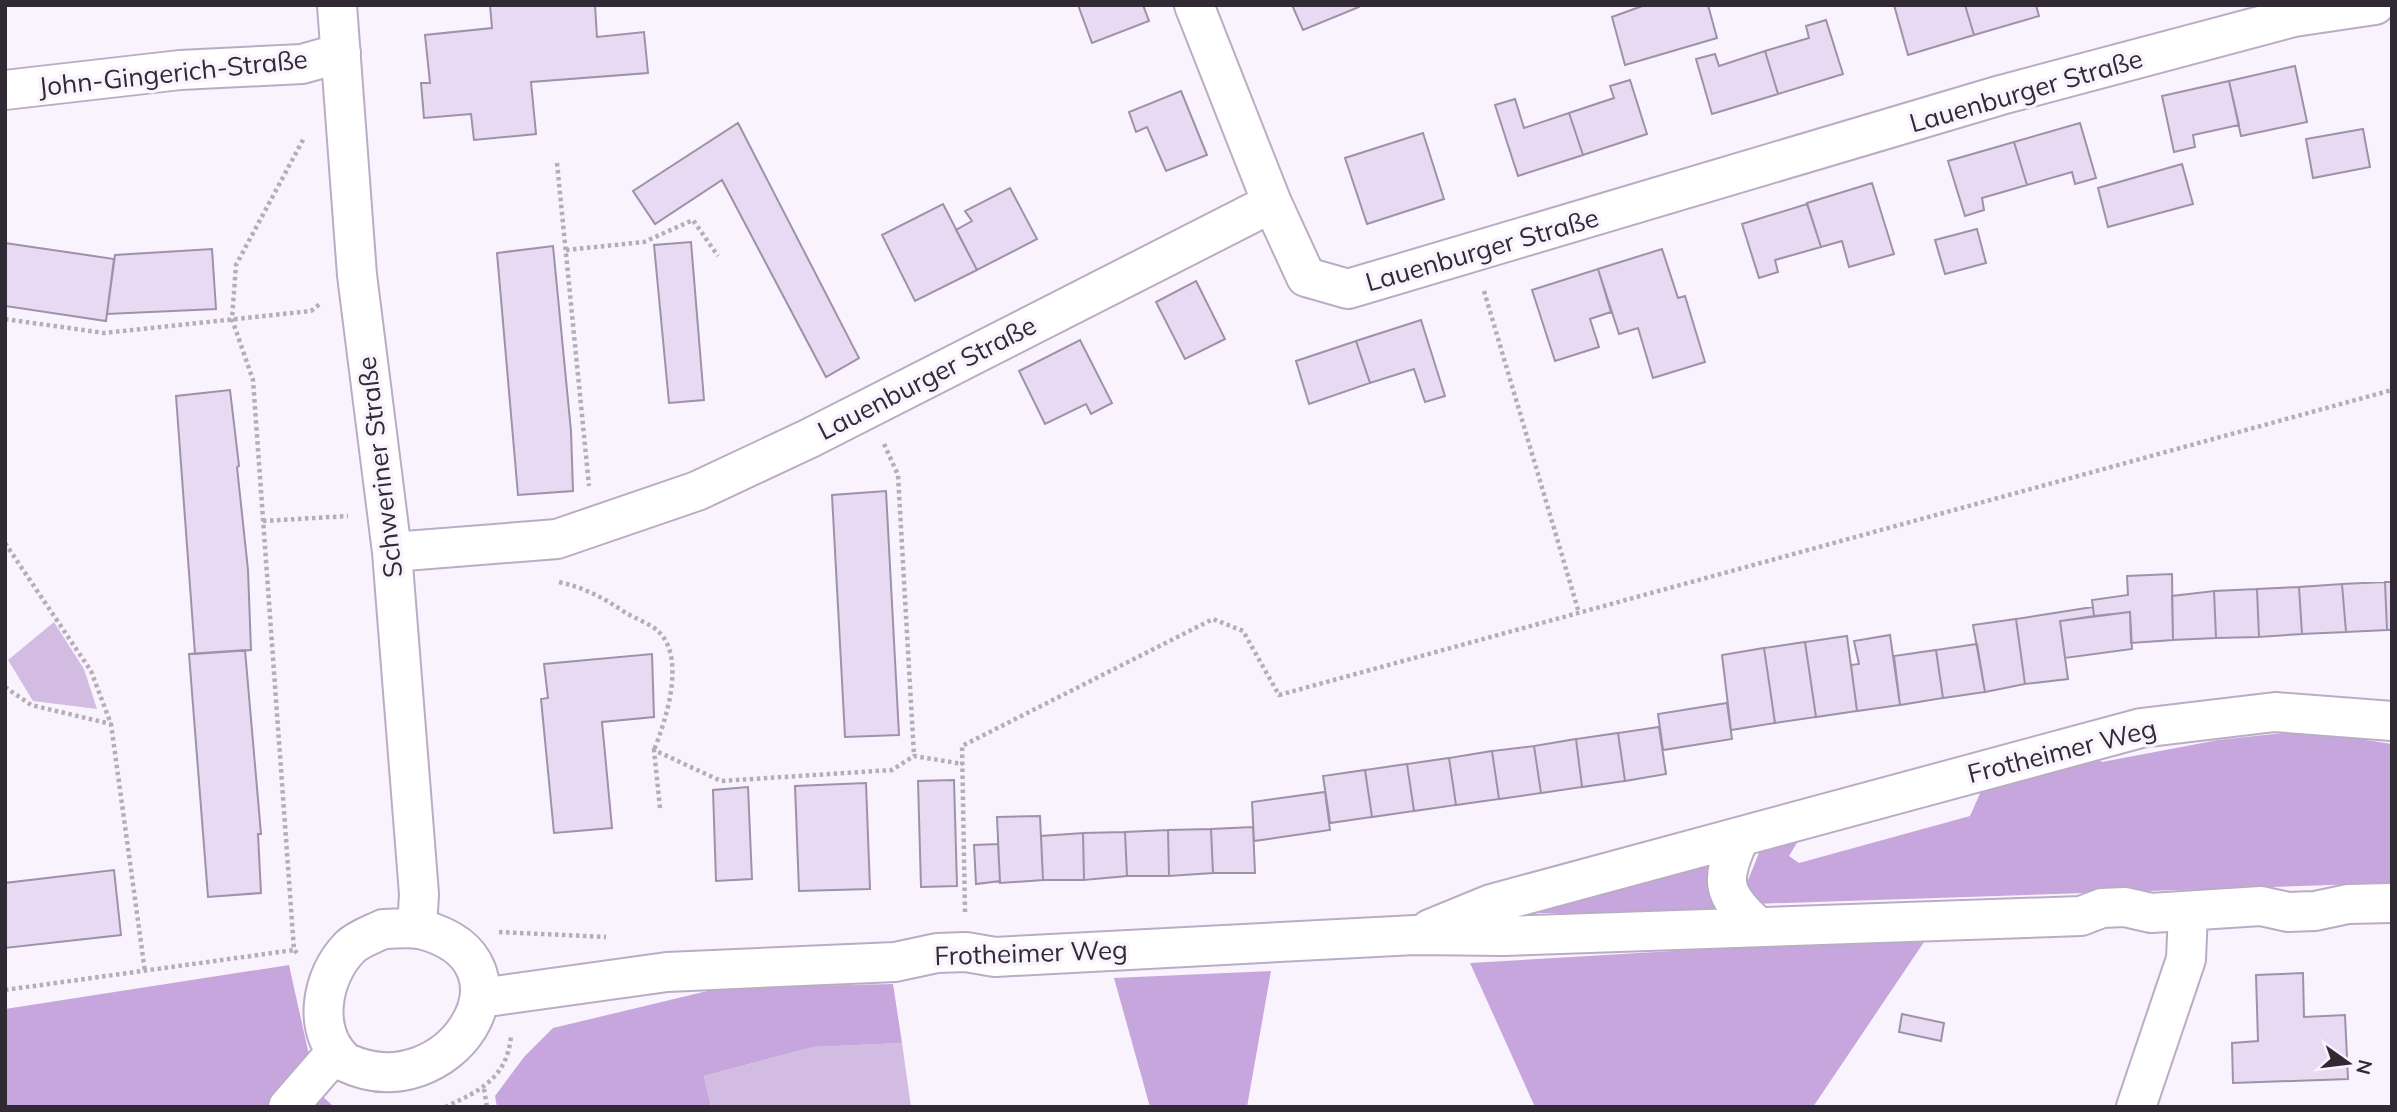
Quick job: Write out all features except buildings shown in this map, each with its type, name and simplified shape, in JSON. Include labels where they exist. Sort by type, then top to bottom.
[{"type":"street","name":"Schweriner Straße","points":[[338,5],[357,275],[392,552],[419,894],[417,929]]},
{"type":"street","points":[[1194,5],[1272,203]]},
{"type":"street","name":"Lauenburger Straße","points":[[392,552],[557,539],[696,491],[869,408],[1272,203],[1306,277],[1348,289],[2014,92],[2294,17],[2375,5]]},
{"type":"street","name":"John-Gingerich-Straße","points":[[5,90],[180,70],[302,64],[341,53]]},
{"type":"street","name":"Frotheimer Weg","points":[[1415,935],[1491,904],[2141,728],[2275,712],[2392,722]]},
{"type":"street","points":[[1740,837],[1731,857],[1727,880],[1730,899],[1756,925]]},
{"type":"street","name":"Frotheimer Weg","points":[[480,998],[667,972],[895,962],[937,953],[966,952],[995,957],[1415,935],[1504,936],[1756,925],[2081,916],[2102,908],[2125,907],[2151,914],[2260,906],[2288,912],[2315,911],[2348,904],[2392,903]]},
{"type":"street","points":[[2136,1107],[2186,959],[2188,912]]},
{"type":"street","points":[[383,929],[417,929],[442,937],[462,951],[474,970],[480,998],[478,1024],[469,1046],[436,1088],[397,1085],[364,1078],[335,1053],[322,1015],[328,978],[351,946],[383,929]]},
{"type":"street","points":[[288,1107],[335,1053]]},
{"type":"path","points":[[5,990],[294,950],[253,380],[232,319],[236,265],[304,140],[304,127]]},
{"type":"path","points":[[557,163],[593,526]]},
{"type":"path","points":[[566,250],[644,242],[693,220],[718,256]]},
{"type":"path","points":[[1473,254],[1580,612]]},
{"type":"path","points":[[5,319],[104,332],[311,311],[357,275]]},
{"type":"path","points":[[966,952],[962,746],[1213,619],[1243,631],[1279,695],[2392,390]]},
{"type":"path","points":[[869,408],[898,475],[914,756]]},
{"type":"path","points":[[263,521],[387,513]]},
{"type":"path","points":[[519,542],[532,576],[594,592],[659,631],[671,652],[672,684],[665,721],[654,750],[660,808]]},
{"type":"path","points":[[5,543],[92,671],[111,724],[145,972]]},
{"type":"path","points":[[5,687],[31,705],[111,724]]},
{"type":"path","points":[[654,750],[721,781],[892,769],[914,756],[963,764]]},
{"type":"path","points":[[488,932],[611,937]]},
{"type":"path","points":[[484,1089],[487,1107]]},
{"type":"shaded area","points":[[54,622],[84,669],[97,709],[33,701],[8,660]]},
{"type":"shaded area","points":[[2283,733],[2333,735],[2392,744],[2392,883],[1752,904],[1746,885],[1761,848],[1803,833],[1789,856],[1799,863],[1970,816],[1986,780],[2089,752],[2102,762],[2218,740]]},
{"type":"shaded area","points":[[1717,851],[1727,913],[1524,913]]},
{"type":"shaded area","points":[[1928,936],[1813,1107],[1535,1107],[1470,963]]},
{"type":"shaded area","points":[[289,965],[317,1091],[334,1107],[5,1107],[5,1009]]},
{"type":"shaded area","points":[[1271,971],[1247,1107],[1150,1107],[1114,978]]},
{"type":"shaded area","points":[[893,984],[902,1043],[813,1047],[704,1076],[711,1107],[497,1107],[495,1096],[524,1057],[553,1028],[720,988]]},
{"type":"shaded area","points":[[902,1043],[911,1107],[711,1107],[704,1076],[813,1047]]}]
